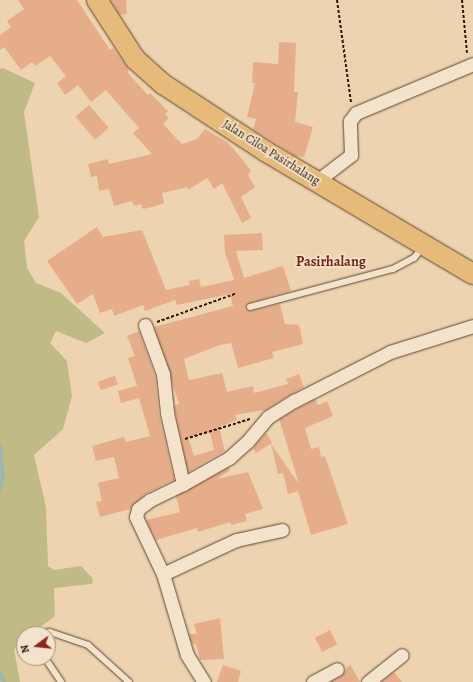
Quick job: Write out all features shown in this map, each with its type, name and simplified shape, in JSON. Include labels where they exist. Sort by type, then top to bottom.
[{"type":"main road","name":"Jalan Ciloa Pasirhalang","points":[[97,0],[135,59],[152,76],[265,151],[318,181],[423,247],[473,274]]},
{"type":"street","points":[[318,181],[352,155],[350,121],[353,116],[471,65]]},
{"type":"street","points":[[145,325],[163,374],[167,413],[183,484]]},
{"type":"street","points":[[204,682],[187,655],[164,574],[135,513],[150,500],[183,484],[229,458],[248,442],[268,416],[390,352],[473,326]]},
{"type":"street","points":[[164,574],[236,540],[282,530]]},
{"type":"street","points":[[368,682],[402,656]]},
{"type":"street","points":[[313,682],[334,675]]},
{"type":"lane","points":[[250,307],[393,269],[414,258],[423,247]]},
{"type":"lane","points":[[56,634],[88,645],[129,682]]},
{"type":"lane","points":[[50,666],[61,682]]},
{"type":"path","points":[[337,0],[353,116]]},
{"type":"path","points":[[462,0],[471,65]]},
{"type":"path","points":[[145,325],[237,293]]},
{"type":"path","points":[[174,442],[264,415],[268,416]]},
{"type":"shaded area","points":[[3,68],[35,83],[24,112],[39,217],[24,241],[27,268],[36,283],[61,293],[105,333],[86,343],[56,331],[50,343],[67,361],[72,396],[63,429],[34,455],[46,507],[48,566],[54,570],[81,566],[93,579],[92,584],[54,588],[55,616],[42,626],[16,626],[16,648],[14,649],[20,682],[0,682],[0,69]]},
{"type":"building","points":[[18,0],[77,0],[110,50],[113,48],[129,70],[127,72],[148,95],[150,93],[168,111],[165,114],[169,118],[163,124],[182,144],[197,139],[205,129],[227,142],[242,159],[251,171],[248,175],[255,187],[241,197],[251,218],[242,223],[222,183],[214,189],[207,178],[188,190],[187,187],[162,193],[164,203],[152,207],[143,209],[141,204],[134,206],[132,201],[114,206],[109,189],[99,191],[97,176],[91,177],[88,164],[108,159],[109,164],[152,154],[133,133],[139,128],[106,90],[91,102],[78,85],[65,95],[57,83],[66,76],[50,56],[35,66],[32,62],[21,70],[4,47],[0,50],[0,35],[11,27],[7,21],[24,9]]},
{"type":"building","points":[[111,0],[126,0],[127,14],[120,15]]},
{"type":"building","points":[[279,42],[296,43],[294,92],[298,92],[295,122],[313,127],[304,157],[296,156],[253,129],[256,119],[247,117],[255,83],[252,83],[253,62],[278,64]]},
{"type":"building","points":[[89,105],[109,128],[95,139],[75,117]]},
{"type":"building","points":[[97,227],[103,237],[142,230],[166,290],[190,285],[189,281],[199,279],[201,287],[234,280],[225,252],[224,235],[262,233],[263,250],[236,251],[244,278],[283,266],[291,291],[249,303],[246,309],[251,311],[280,304],[285,324],[299,325],[303,344],[272,352],[274,358],[238,368],[231,343],[220,345],[184,359],[189,380],[222,373],[227,392],[253,386],[254,393],[288,384],[286,379],[299,374],[304,387],[265,410],[235,415],[237,420],[219,427],[225,451],[188,472],[174,406],[179,404],[154,327],[233,306],[230,294],[177,305],[175,300],[145,311],[143,305],[114,316],[112,309],[100,313],[93,294],[77,304],[47,261]],"holes":[[[210,432],[214,450],[194,456],[188,437]]]},
{"type":"building","points":[[139,331],[155,376],[159,415],[174,480],[145,494],[130,509],[100,517],[96,502],[102,501],[98,483],[119,478],[114,457],[96,461],[92,446],[124,437],[126,442],[150,436],[139,398],[121,403],[118,391],[137,386],[128,358],[135,356],[127,336]]},
{"type":"building","points":[[115,376],[118,385],[101,390],[98,382]]},
{"type":"building","points":[[315,399],[318,405],[327,401],[333,416],[305,428],[311,449],[319,447],[321,457],[325,456],[348,524],[311,535],[298,491],[288,494],[283,473],[278,474],[271,444],[299,484],[279,419]]},
{"type":"building","points":[[266,433],[272,443],[256,453],[253,448]]},
{"type":"building","points":[[229,467],[230,470],[217,479],[248,472],[263,509],[245,514],[247,521],[231,525],[230,522],[198,532],[197,528],[156,540],[146,520],[180,512],[176,496]]},
{"type":"building","points":[[220,618],[224,659],[200,660],[196,644],[192,644],[189,634],[197,634],[194,624]]},
{"type":"building","points":[[330,630],[337,644],[322,652],[315,638]]},
{"type":"building","points":[[350,664],[360,682],[330,682],[341,676]]},
{"type":"building","points":[[223,665],[241,671],[238,682],[217,682]]},
{"type":"building","points":[[394,672],[402,682],[381,682]]},
{"type":"waterway","points":[[0,445],[3,475],[0,490]]},
{"type":"waterway","points":[[0,673],[5,682]]},
{"type":"district","name":"Pasirhalang","points":[[331,262]]}]
